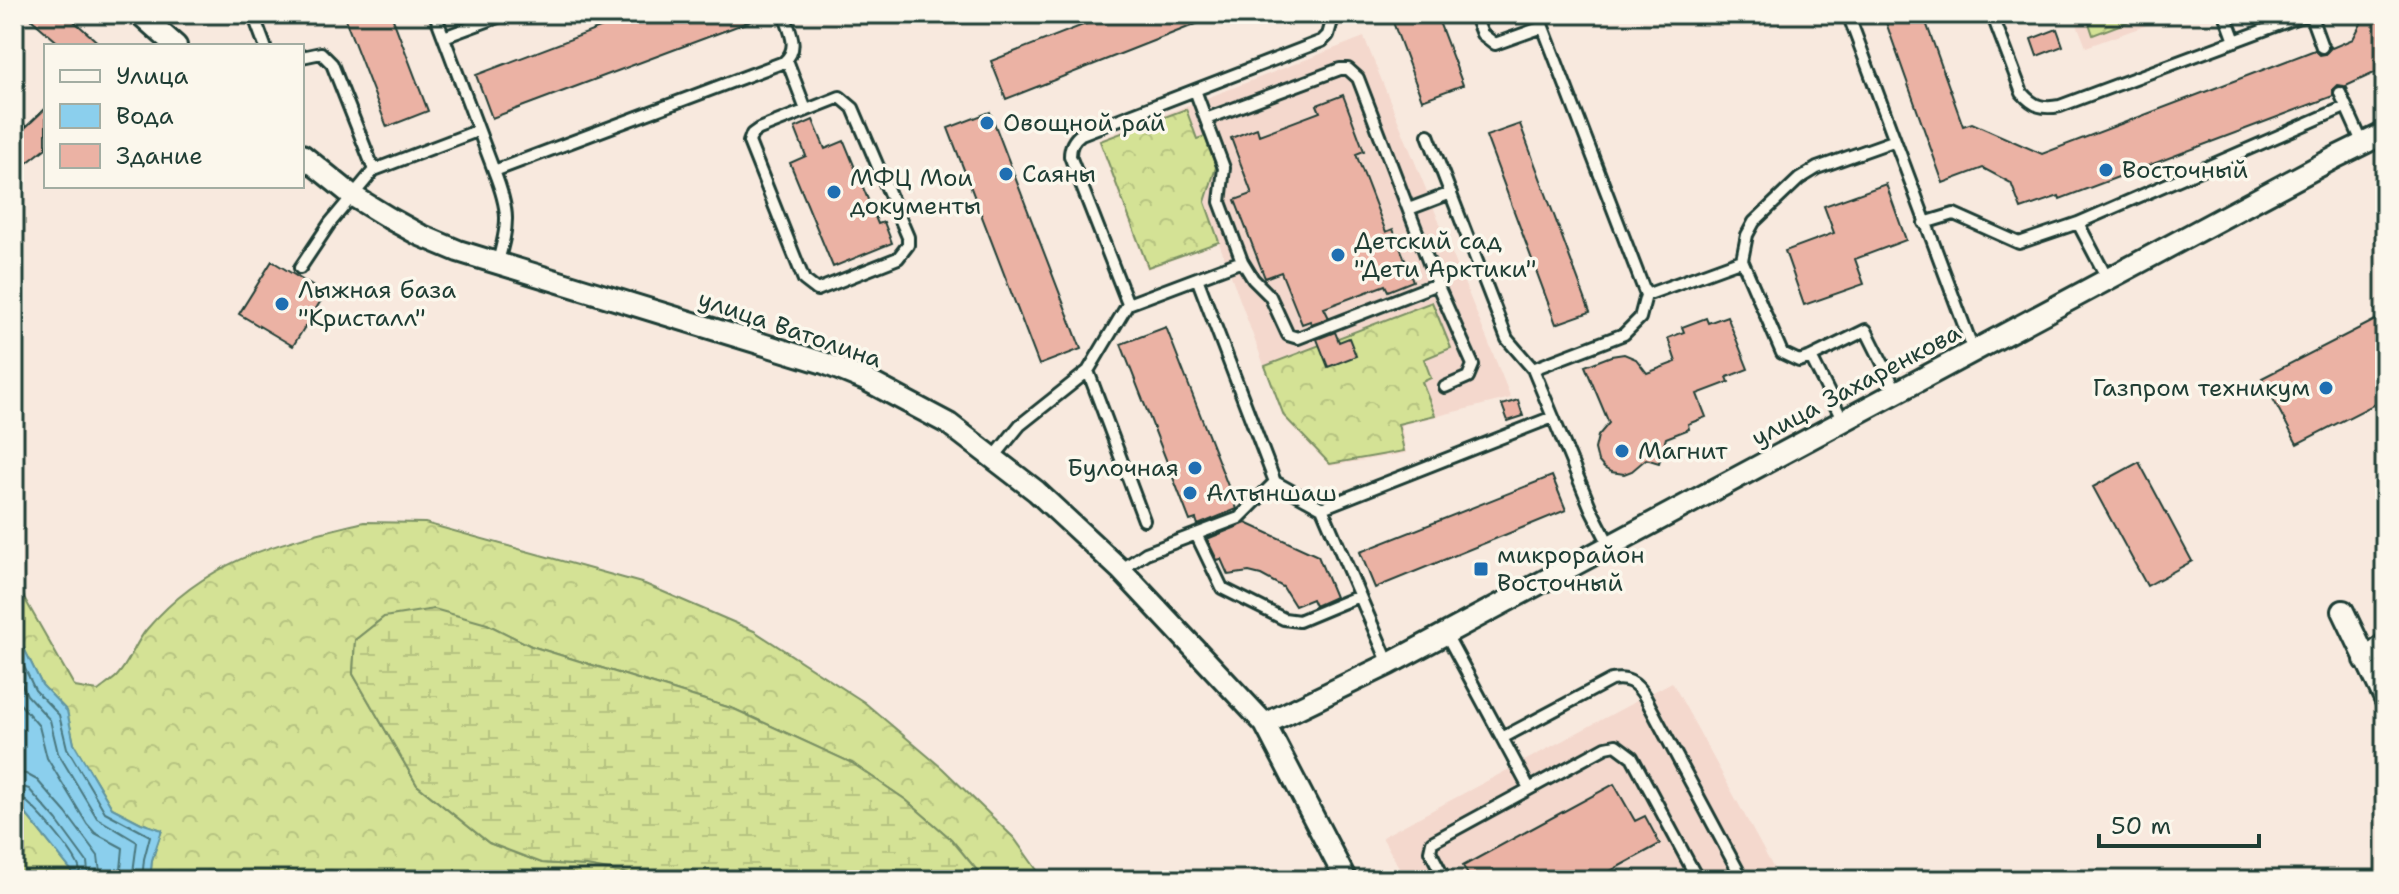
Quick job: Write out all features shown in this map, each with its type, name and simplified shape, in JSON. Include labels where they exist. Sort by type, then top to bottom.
[{"type":"street","points":[[140,14],[174,44]]},
{"type":"street","name":"улица Захаренкова","points":[[1265,724],[1446,634],[2385,133]]},
{"type":"street","name":"улица Ватолина","points":[[304,157],[353,196],[420,235],[497,265],[824,363],[868,381],[949,424],[1056,508],[1121,570],[1265,724],[1346,880]]},
{"type":"street","points":[[2343,611],[2385,699]]},
{"type":"street","points":[[2365,660],[2385,644]]},
{"type":"lane","points":[[253,14],[264,44]]},
{"type":"lane","points":[[435,14],[506,202],[507,218],[497,265]]},
{"type":"lane","points":[[444,37],[506,14]]},
{"type":"lane","points":[[494,171],[787,60],[794,47],[784,14]]},
{"type":"lane","points":[[1128,304],[1070,156],[1070,148],[1081,134],[1322,41],[1328,35],[1334,14]]},
{"type":"lane","points":[[1474,14],[1482,34],[1495,44],[1543,27]]},
{"type":"lane","points":[[1533,369],[1624,334],[1640,318],[1646,295],[1538,14]]},
{"type":"lane","points":[[1848,14],[1974,352]]},
{"type":"lane","points":[[1992,14],[2022,93],[2030,103],[2045,109],[2308,14],[2322,47]]},
{"type":"lane","points":[[2225,14],[2235,41]]},
{"type":"lane","points":[[304,56],[315,53],[328,57],[374,170]]},
{"type":"lane","points":[[787,60],[806,110]]},
{"type":"lane","points":[[1206,119],[1340,69],[1348,69],[1358,78],[1437,284],[1473,365],[1468,377],[1445,387]]},
{"type":"lane","points":[[1195,90],[1224,168],[1220,202],[1242,261],[1253,279],[1270,296],[1284,330],[1293,338],[1437,284]]},
{"type":"lane","points":[[2340,93],[2363,144]]},
{"type":"lane","points":[[840,97],[848,101],[908,237],[908,245],[898,258],[817,290],[804,280],[749,142],[752,134],[759,129],[806,110],[840,97]]},
{"type":"lane","points":[[1924,223],[1954,214],[2019,243],[2078,223],[2345,107]]},
{"type":"lane","points":[[300,268],[330,223],[374,170],[477,131]]},
{"type":"lane","points":[[1428,135],[1507,339],[1533,369],[1591,509],[1610,546]]},
{"type":"lane","points":[[1893,141],[1817,168],[1799,179],[1754,222],[1747,235],[1742,260],[1782,353],[1799,361],[1866,330],[1897,392]]},
{"type":"lane","points":[[1409,209],[1451,193]]},
{"type":"lane","points":[[2078,223],[2108,280]]},
{"type":"lane","points":[[1646,295],[1742,260]]},
{"type":"lane","points":[[994,457],[1020,425],[1088,371],[1128,304],[1242,261]]},
{"type":"lane","points":[[1197,278],[1275,482],[1322,508],[1389,664]]},
{"type":"lane","points":[[1811,357],[1843,421]]},
{"type":"lane","points":[[1088,371],[1144,520]]},
{"type":"lane","points":[[1322,508],[1553,417]]},
{"type":"lane","points":[[1121,570],[1146,553],[1239,518],[1275,482]]},
{"type":"lane","points":[[1196,534],[1222,588],[1284,619],[1299,621],[1359,596]]},
{"type":"lane","points":[[1446,634],[1529,788]]},
{"type":"lane","points":[[1502,738],[1611,680],[1622,678],[1631,681],[1641,690],[1743,880]]},
{"type":"lane","points":[[1445,880],[1430,851],[1432,842],[1606,747],[1616,745],[1632,757],[1696,876],[1678,880]]},
{"type":"shaded area","points":[[2073,14],[2178,14],[2086,47]]},
{"type":"shaded area","name":"Детский сад \"Дети Арктики\"","points":[[1364,37],[1511,398],[1401,425],[1406,453],[1330,466],[1283,417],[1219,243],[1147,269],[1098,140]]},
{"type":"shaded area","points":[[1672,682],[1780,880],[1406,880],[1382,837]]},
{"type":"green space","points":[[2086,14],[2148,14],[2093,35]]},
{"type":"green space","points":[[1186,109],[1197,139],[1205,136],[1216,167],[1205,202],[1219,242],[1148,267],[1100,141]]},
{"type":"green space","points":[[1432,302],[1451,348],[1424,359],[1431,378],[1422,382],[1435,415],[1398,424],[1404,451],[1330,464],[1284,416],[1265,366]]},
{"type":"green space","points":[[364,522],[425,523],[645,584],[754,631],[864,702],[942,768],[1014,838],[1044,880],[985,880],[951,839],[906,800],[852,763],[734,709],[531,646],[487,624],[384,617],[355,640],[353,674],[417,785],[489,843],[542,863],[587,866],[662,880],[150,880],[152,860],[162,830],[112,808],[74,744],[67,711],[42,685],[14,628],[14,580],[75,687],[98,691],[122,671],[147,629],[194,585],[220,569],[274,546]]},
{"type":"green space","points":[[434,609],[487,624],[531,646],[734,709],[852,763],[906,800],[951,839],[985,880],[662,880],[587,866],[542,863],[489,843],[417,785],[353,674],[355,640],[384,617]]},
{"type":"green space","points":[[14,799],[72,871],[71,880],[14,880]]},
{"type":"water","points":[[14,628],[42,685],[67,711],[74,744],[112,808],[162,830],[152,860],[150,880],[71,880],[71,870],[14,799]]},
{"type":"building","points":[[25,14],[66,14],[100,44],[60,44]]},
{"type":"building","points":[[343,14],[391,14],[428,111],[387,127]]},
{"type":"building","points":[[637,14],[764,16],[492,118],[476,75]]},
{"type":"building","points":[[1111,14],[1219,15],[1006,99],[991,61]]},
{"type":"building","points":[[1390,14],[1436,14],[1463,85],[1422,100]]},
{"type":"building","points":[[1883,14],[1923,14],[1963,126],[1972,123],[2042,154],[2315,50],[2320,55],[2325,54],[2330,49],[2329,44],[2332,48],[2353,39],[2366,14],[2385,14],[2385,68],[2346,86],[2348,90],[2337,85],[2333,96],[2060,199],[2059,196],[2021,209],[2011,183],[1983,168],[1943,183]]},
{"type":"building","points":[[2057,29],[2063,46],[2037,56],[2031,39]]},
{"type":"building","points":[[1343,95],[1364,151],[1356,154],[1386,232],[1393,229],[1413,281],[1388,291],[1385,285],[1324,308],[1329,318],[1302,324],[1281,272],[1265,278],[1235,200],[1252,194],[1231,138],[1257,128],[1259,135],[1320,112],[1317,105]]},
{"type":"building","points":[[44,110],[44,150],[14,173],[14,111],[26,127]]},
{"type":"building","points":[[990,112],[1081,349],[1039,365],[948,128]]},
{"type":"building","name":"МФЦ Мои документы","points":[[813,120],[825,149],[844,141],[878,224],[884,222],[892,243],[833,267],[790,163],[806,156],[795,128]]},
{"type":"building","points":[[1520,124],[1590,312],[1556,324],[1486,136]]},
{"type":"building","points":[[1886,184],[1906,240],[1855,259],[1864,284],[1804,305],[1785,251],[1834,233],[1824,206]]},
{"type":"building","name":"Лыжная база \"Кристалл\"","points":[[272,261],[325,294],[293,346],[239,314]]},
{"type":"building","name":"Газпром техникум","points":[[2385,315],[2385,399],[2297,444],[2262,378]]},
{"type":"building","points":[[1727,316],[1748,369],[1727,377],[1729,382],[1697,394],[1706,417],[1688,424],[1689,429],[1666,438],[1659,463],[1646,459],[1624,474],[1604,468],[1598,461],[1595,449],[1598,436],[1609,423],[1585,366],[1624,354],[1636,359],[1647,373],[1676,362],[1668,338],[1684,332],[1682,327],[1706,318],[1708,323]]},
{"type":"building","points":[[1166,327],[1237,509],[1198,525],[1196,519],[1190,521],[1121,344]]},
{"type":"building","points":[[1335,332],[1339,342],[1349,338],[1356,356],[1328,367],[1317,339]]},
{"type":"building","points":[[1518,400],[1523,416],[1508,421],[1502,405]]},
{"type":"building","points":[[2139,462],[2192,561],[2147,586],[2093,487]]},
{"type":"building","points":[[1552,476],[1566,510],[1375,588],[1360,552]]},
{"type":"building","points":[[1246,523],[1318,556],[1335,597],[1315,606],[1312,599],[1295,606],[1283,587],[1261,575],[1249,572],[1228,575],[1207,539]]},
{"type":"building","points":[[1614,784],[1635,821],[1645,816],[1660,844],[1594,880],[1471,880],[1463,866]]},
{"type":"place","name":"Овощной рай","points":[[987,123]]},
{"type":"place","name":"Восточный","points":[[2106,170]]},
{"type":"place","name":"Саяны","points":[[1006,174]]},
{"type":"place","name":"МФЦ Мои документы","points":[[834,192]]},
{"type":"place","name":"Детский сад \"Дети Арктики\"","points":[[1338,255]]},
{"type":"place","name":"Лыжная база \"Кристалл\"","points":[[282,304]]},
{"type":"place","name":"Газпром техникум","points":[[2326,388]]},
{"type":"place","name":"Магнит","points":[[1622,451]]},
{"type":"place","name":"Булочная","points":[[1195,468]]},
{"type":"place","name":"Алтыншаш","points":[[1190,493]]},
{"type":"place","name":"микрорайон Восточный","points":[[1481,569]]}]
